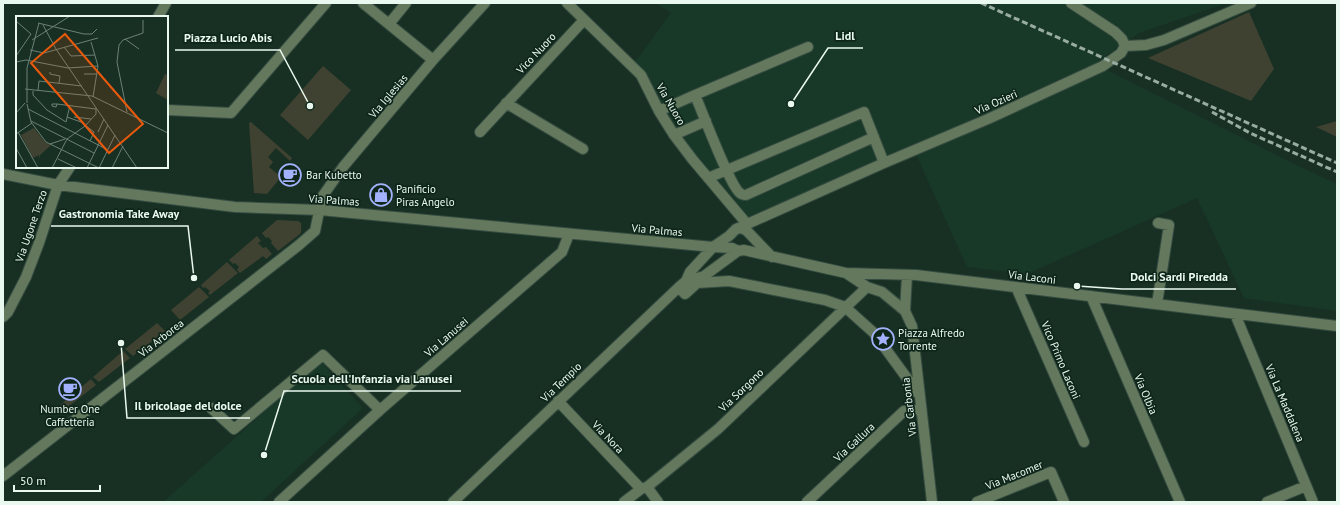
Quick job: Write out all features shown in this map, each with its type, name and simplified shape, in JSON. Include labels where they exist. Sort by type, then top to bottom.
[{"type":"street","points":[[159,16],[166,3]]},
{"type":"street","points":[[168,110],[231,113],[326,3]]},
{"type":"street","points":[[363,3],[433,60]]},
{"type":"street","points":[[389,24],[406,3]]},
{"type":"street","name":"Via Iglesias","points":[[320,210],[322,197],[343,168],[433,60],[484,3]]},
{"type":"street","name":"Via Nuoro","points":[[567,3],[641,75],[659,111],[674,135],[748,230]]},
{"type":"street","points":[[1071,3],[1116,32],[1122,39],[1125,46],[1146,45],[1164,40],[1251,3]]},
{"type":"street","name":"Vico Nuoro","points":[[480,132],[584,20]]},
{"type":"street","name":"Via Ozieri","points":[[748,230],[884,163],[1103,66],[1121,53],[1125,46]]},
{"type":"street","points":[[659,111],[808,47]]},
{"type":"street","points":[[695,95],[726,169],[740,194],[746,195],[874,137]]},
{"type":"street","points":[[506,103],[583,149]]},
{"type":"street","points":[[708,178],[726,169],[864,112],[884,163]]},
{"type":"street","points":[[674,135],[706,121]]},
{"type":"street","name":"Via Ugone Terzo","points":[[5,312],[26,277],[58,185],[69,168]]},
{"type":"street","name":"Via Palmas","points":[[3,174],[58,185],[235,207],[320,210],[713,247]]},
{"type":"street","name":"Via Arborea","points":[[3,476],[299,245],[315,231],[320,210]]},
{"type":"street","points":[[1157,304],[1169,225],[1158,223]]},
{"type":"street","points":[[713,247],[732,233],[748,230]]},
{"type":"street","points":[[738,250],[749,245],[751,242],[748,230]]},
{"type":"street","points":[[748,230],[772,257]]},
{"type":"street","points":[[732,233],[729,243],[738,250]]},
{"type":"street","name":"Via Lanusei","points":[[279,502],[380,410],[562,252],[569,234]]},
{"type":"street","points":[[713,247],[738,250],[772,257]]},
{"type":"street","name":"Via Tempio","points":[[452,502],[683,284],[690,272],[713,247]]},
{"type":"street","name":"Via Tempio","points":[[683,284],[704,276],[738,250]]},
{"type":"street","name":"Via Laconi","points":[[772,257],[846,273],[907,275],[1337,326]]},
{"type":"street","name":"Via Carbonia","points":[[846,273],[867,287],[882,292],[905,311],[912,326],[932,502]]},
{"type":"street","name":"Via Carbonia","points":[[905,311],[907,275]]},
{"type":"street","points":[[683,284],[685,294],[697,283],[729,281],[824,300],[845,306],[874,333],[920,396]]},
{"type":"street","name":"Via Sorgono","points":[[624,502],[644,488],[718,429],[845,306],[867,287]]},
{"type":"street","name":"Vico Primo Laconi","points":[[1016,287],[1084,442]]},
{"type":"street","name":"Via Olbia","points":[[1091,296],[1180,502]]},
{"type":"street","name":"Via La Maddalena","points":[[1235,314],[1313,502]]},
{"type":"street","points":[[211,408],[234,430],[323,356],[380,410]]},
{"type":"street","name":"Via Nora","points":[[558,401],[658,502]]},
{"type":"street","name":"Via Gallura","points":[[807,502],[904,411],[921,409]]},
{"type":"street","name":"Via Macomer","points":[[978,502],[1051,472],[1064,502]]},
{"type":"street","points":[[1267,502],[1306,486]]},
{"type":"shaded area","points":[[656,3],[1227,3],[1139,33],[1094,64],[1337,184],[1337,311],[1244,298],[1197,198],[1027,274],[967,267],[914,150],[747,224],[708,178],[632,66],[671,13]]},
{"type":"shaded area","points":[[1249,12],[1274,69],[1251,101],[1148,58]]},
{"type":"shaded area","points":[[323,66],[351,90],[308,140],[280,115]]},
{"type":"shaded area","points":[[1337,121],[1337,137],[1316,127]]},
{"type":"shaded area","points":[[251,122],[292,158],[290,161],[276,148],[268,157],[273,162],[269,167],[281,177],[267,194],[254,193],[249,123]]},
{"type":"shaded area","points":[[277,220],[298,221],[301,223],[300,234],[278,251],[271,243],[272,241],[268,237],[266,238],[262,233]]},
{"type":"shaded area","points":[[257,236],[261,241],[258,243],[263,248],[266,247],[272,254],[266,259],[263,256],[240,273],[237,270],[239,267],[229,260]]},
{"type":"shaded area","points":[[227,262],[238,273],[210,295],[208,293],[210,291],[205,287],[203,288],[201,285]]},
{"type":"shaded area","points":[[199,287],[209,297],[180,320],[171,310]]},
{"type":"shaded area","points":[[157,323],[165,331],[133,356],[125,349]]},
{"type":"shaded area","points":[[123,351],[130,358],[99,382],[93,377]]},
{"type":"shaded area","points":[[321,362],[363,408],[261,502],[163,502]]},
{"type":"shaded area","points":[[91,379],[96,385],[64,410],[60,405]]},
{"type":"railway","points":[[981,3],[1337,163]]},
{"type":"railway","points":[[1212,112],[1250,133],[1337,172]]},
{"type":"place","name":"Lidl","points":[[791,104]]},
{"type":"place","name":"Piazza Lucio Abis","points":[[310,106]]},
{"type":"place","name":"Bar Kubetto","points":[[290,175]]},
{"type":"place","name":"Panificio Piras Angelo","points":[[381,195]]},
{"type":"place","name":"Gastronomia Take Away","points":[[194,278]]},
{"type":"place","name":"Dolci Sardi Piredda","points":[[1077,286]]},
{"type":"place","name":"Piazza Alfredo Torrente","points":[[883,339]]},
{"type":"place","name":"Il bricolage del dolce","points":[[121,343]]},
{"type":"place","name":"Number One Caffetteria","points":[[70,389]]},
{"type":"place","name":"Scuola dell'Infanzia via Lanusei","points":[[264,455]]}]
